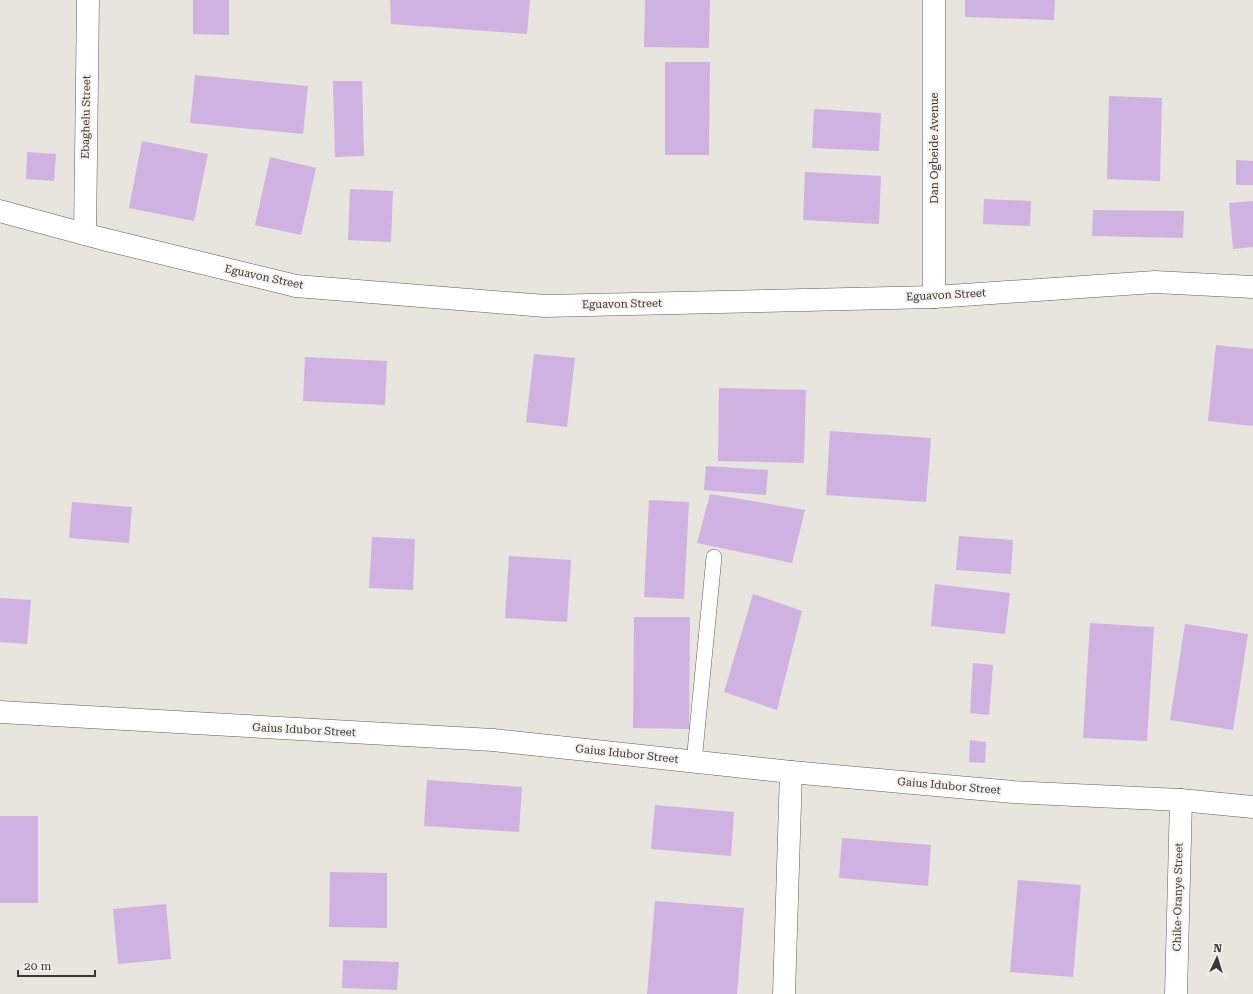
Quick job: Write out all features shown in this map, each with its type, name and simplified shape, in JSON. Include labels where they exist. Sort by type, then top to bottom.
[{"type":"street","name":"Ebaghelu Street","points":[[85,234],[88,0]]},
{"type":"street","name":"Dan Ogbeide Avenue","points":[[934,0],[934,297]]},
{"type":"street","name":"Eguavon Street","points":[[0,211],[85,234],[296,286],[545,306],[934,297],[1155,282],[1253,287]]},
{"type":"street","name":"Gaius Idubor Street","points":[[0,712],[493,740],[791,772],[1013,792],[1181,800],[1253,806]]},
{"type":"street","points":[[784,994],[791,772]]},
{"type":"street","name":"Chike-Oranye Street","points":[[1176,994],[1181,800]]},
{"type":"lane","points":[[694,762],[714,557]]},
{"type":"building","points":[[193,0],[229,0],[229,35],[193,34]]},
{"type":"building","points":[[390,0],[530,0],[527,34],[391,24]]},
{"type":"building","points":[[645,0],[710,0],[709,48],[644,47]]},
{"type":"building","points":[[965,0],[1055,0],[1054,20],[965,17]]},
{"type":"building","points":[[665,62],[710,62],[709,155],[665,155]]},
{"type":"building","points":[[195,75],[308,86],[303,134],[190,123]]},
{"type":"building","points":[[333,81],[362,81],[364,156],[335,157]]},
{"type":"building","points":[[1109,96],[1162,98],[1160,181],[1107,179]]},
{"type":"building","points":[[814,109],[881,113],[879,151],[812,148]]},
{"type":"building","points":[[142,141],[208,154],[194,221],[129,208]]},
{"type":"building","points":[[27,152],[56,154],[54,181],[26,179]]},
{"type":"building","points":[[270,157],[316,168],[301,235],[255,225]]},
{"type":"building","points":[[1236,160],[1253,161],[1253,185],[1236,185]]},
{"type":"building","points":[[805,172],[881,176],[879,224],[803,220]]},
{"type":"building","points":[[350,189],[393,191],[391,242],[348,240]]},
{"type":"building","points":[[984,199],[1031,201],[1030,226],[983,224]]},
{"type":"building","points":[[1253,201],[1253,247],[1233,249],[1229,203]]},
{"type":"building","points":[[1093,210],[1184,211],[1183,238],[1092,236]]},
{"type":"building","points":[[1216,345],[1253,349],[1253,426],[1208,421]]},
{"type":"building","points":[[534,354],[575,358],[567,427],[526,422]]},
{"type":"building","points":[[305,357],[387,361],[385,405],[303,401]]},
{"type":"building","points":[[719,388],[806,390],[804,463],[718,461]]},
{"type":"building","points":[[830,431],[931,438],[926,502],[826,495]]},
{"type":"building","points":[[706,466],[768,470],[766,495],[704,490]]},
{"type":"building","points":[[710,494],[805,510],[792,563],[697,543]]},
{"type":"building","points":[[649,500],[689,502],[684,599],[644,597]]},
{"type":"building","points":[[72,502],[132,507],[129,543],[69,538]]},
{"type":"building","points":[[959,536],[1013,540],[1011,574],[956,570]]},
{"type":"building","points":[[372,537],[415,539],[413,590],[369,588]]},
{"type":"building","points":[[509,556],[571,560],[567,622],[505,618]]},
{"type":"building","points":[[935,584],[1010,593],[1005,634],[931,626]]},
{"type":"building","points":[[753,594],[802,611],[777,710],[724,692]]},
{"type":"building","points":[[0,598],[31,600],[27,644],[0,642]]},
{"type":"building","points":[[634,617],[690,617],[689,729],[633,728]]},
{"type":"building","points":[[1090,623],[1154,627],[1147,741],[1083,738]]},
{"type":"building","points":[[1185,624],[1248,634],[1233,730],[1170,720]]},
{"type":"building","points":[[973,663],[993,665],[989,715],[970,713]]},
{"type":"building","points":[[970,740],[986,742],[985,763],[969,762]]},
{"type":"building","points":[[427,780],[522,787],[519,832],[424,826]]},
{"type":"building","points":[[655,805],[734,812],[731,856],[651,849]]},
{"type":"building","points":[[0,816],[38,816],[38,903],[0,903]]},
{"type":"building","points":[[842,838],[931,845],[928,886],[839,878]]},
{"type":"building","points":[[330,872],[387,873],[387,928],[329,927]]},
{"type":"building","points":[[1018,880],[1081,885],[1073,977],[1010,972]]},
{"type":"building","points":[[655,901],[744,908],[737,994],[647,994]]},
{"type":"building","points":[[166,904],[171,959],[118,964],[113,909]]},
{"type":"building","points":[[343,960],[399,962],[397,990],[342,988]]}]
